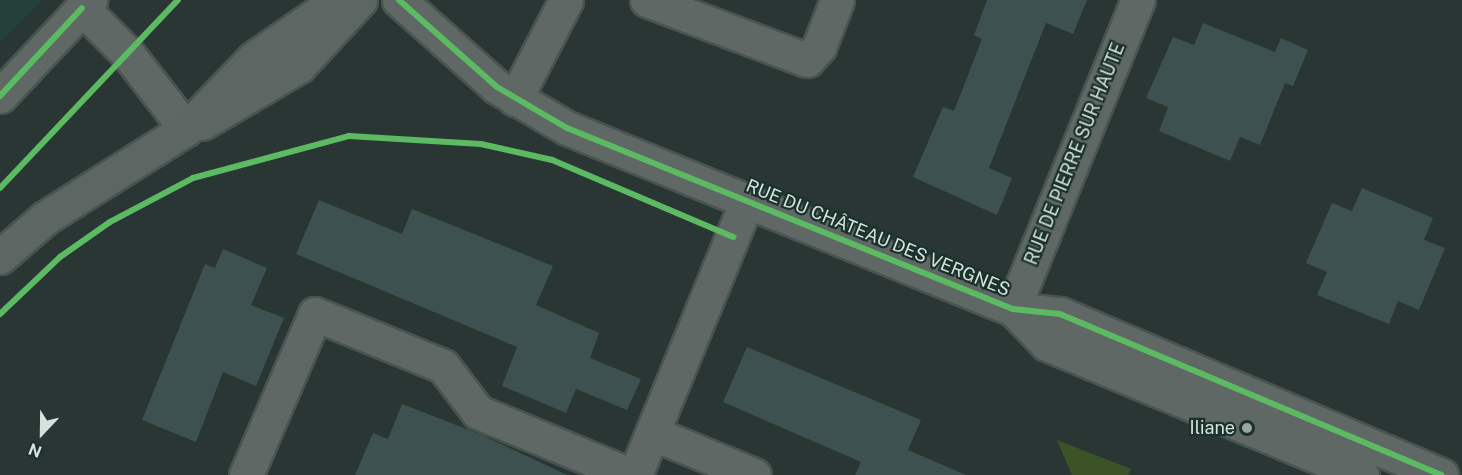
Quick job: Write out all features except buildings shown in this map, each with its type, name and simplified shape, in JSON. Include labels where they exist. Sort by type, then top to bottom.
[{"type":"main road","points":[[186,129],[254,58],[338,0]]},
{"type":"main road","points":[[0,257],[45,218],[186,129],[238,107],[299,66],[360,0]]},
{"type":"street","name":"RUE DU CHÂTEAU DES VERGNES","points":[[399,0],[515,99],[567,128],[1013,309],[1060,314],[1441,475]]},
{"type":"street","points":[[515,99],[566,0]]},
{"type":"street","points":[[647,0],[807,60],[819,47],[837,0]]},
{"type":"street","name":"RUE DE PIERRE SUR HAUTE","points":[[1013,309],[1138,0]]},
{"type":"street","points":[[0,96],[86,4],[186,129]]},
{"type":"street","points":[[635,475],[747,201]]},
{"type":"street","name":"RUE DU CHÂTEAU DES VERGNES","points":[[1013,309],[1047,344],[1362,475]]},
{"type":"street","points":[[246,475],[315,314],[443,366],[478,412],[630,475]]},
{"type":"street","points":[[652,433],[754,475]]},
{"type":"shaded area","points":[[0,0],[43,0],[0,43]]},
{"type":"green space","points":[[1057,440],[1131,469],[1128,475],[1072,475]]},
{"type":"cycle path","points":[[0,188],[178,0]]},
{"type":"cycle path","points":[[399,0],[497,87],[567,128],[1013,309],[1060,314],[1441,475]]},
{"type":"cycle path","points":[[0,96],[82,8]]},
{"type":"cycle path","points":[[0,314],[60,257],[110,222],[193,178],[349,136],[481,144],[552,160],[733,237]]},
{"type":"place","name":"Iliane","points":[[1247,428]]}]
